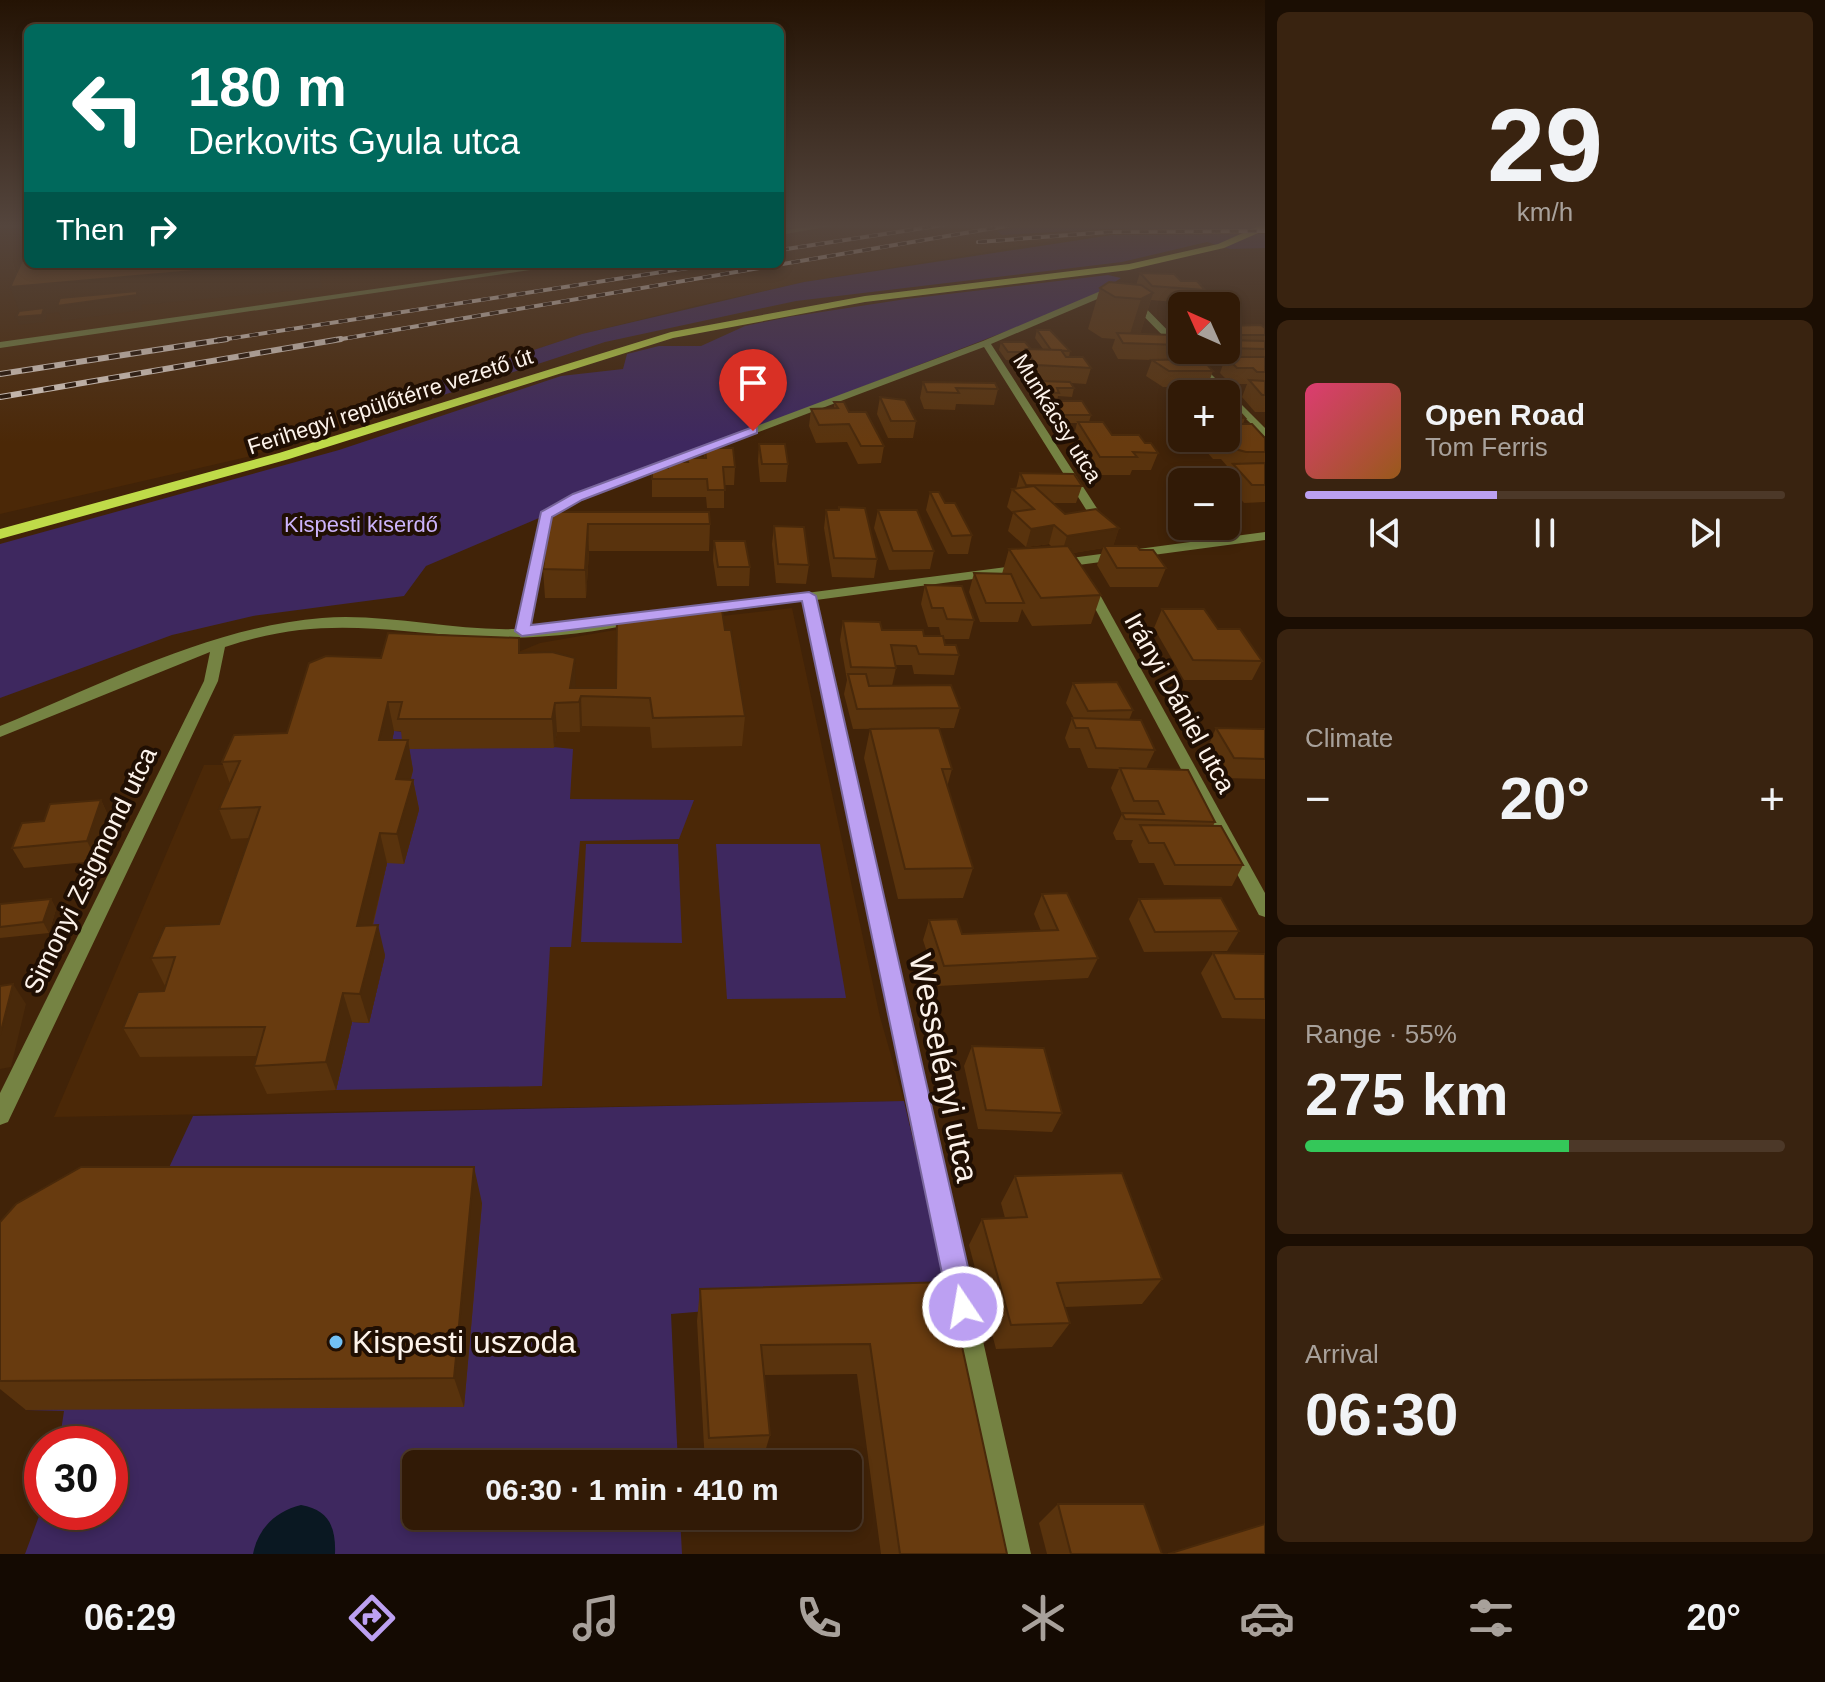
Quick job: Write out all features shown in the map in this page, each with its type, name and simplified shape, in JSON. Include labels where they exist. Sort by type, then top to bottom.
[{"type":"main road","name":"Ferihegyi repülőtérre vezető út","points":[[0,534],[270,461],[671,335],[882,298]]},
{"type":"street","points":[[0,345],[332,298]]},
{"type":"street","points":[[522,631],[546,515],[577,497],[986,343],[1098,298]]},
{"type":"street","points":[[1128,298],[1168,336]]},
{"type":"street","name":"Munkácsy utca","points":[[986,343],[1121,556]]},
{"type":"street","points":[[1196,364],[1212,380]]},
{"type":"street","points":[[1240,408],[1265,434]]},
{"type":"street","points":[[0,732],[218,645],[304,624],[357,621],[482,633],[522,631],[1265,536]]},
{"type":"street","name":"Irányi Dániel utca","points":[[1075,562],[1265,910]]},
{"type":"street","name":"Wesselényi utca","points":[[809,596],[1017,1554]]},
{"type":"street","name":"Simonyi Zsigmond utca","points":[[0,1115],[211,681],[218,645]]},
{"type":"shaded area","points":[[0,298],[733,298],[582,334],[413,390],[425,401],[247,457],[0,514]]},
{"type":"shaded area","points":[[792,608],[880,1017],[904,1101],[54,1117],[204,765],[244,765],[540,643],[650,624]]},
{"type":"green space","points":[[738,298],[825,298],[605,342],[425,401],[412,390],[582,334]]},
{"type":"green space","name":"Kispesti kiserdő","points":[[1091,298],[577,497],[546,515],[426,566],[404,596],[253,616],[172,635],[0,698],[0,544],[339,450],[561,376],[623,369],[627,354],[659,346],[701,346],[745,326],[906,299]]},
{"type":"green space","points":[[394,731],[573,749],[570,799],[694,800],[679,839],[580,841],[571,947],[550,947],[542,1086],[336,1090],[352,1022],[369,1023],[385,956],[365,956],[387,863],[404,863],[419,810],[386,770]]},
{"type":"green space","points":[[586,844],[678,844],[682,943],[581,942]]},
{"type":"green space","points":[[716,844],[820,844],[846,998],[727,999]]},
{"type":"green space","name":"Kispesti uszoda","points":[[904,1101],[948,1291],[671,1314],[677,1450],[402,1450],[402,1530],[681,1530],[682,1554],[25,1554],[34,1530],[128,1530],[128,1426],[62,1426],[64,1411],[26,1410],[0,1370],[153,1202],[193,1116]]},
{"type":"water","points":[[301,1505],[318,1511],[329,1521],[335,1554],[253,1554],[259,1536],[270,1522]]},
{"type":"building","points":[[60,298],[65,298],[119,298],[57,306]]},
{"type":"building","points":[[44,308],[42,315],[16,317],[19,311]]},
{"type":"building","points":[[1261,325],[1265,328],[1265,335],[1240,335],[1240,326]]},
{"type":"building","points":[[1037,330],[1050,330],[1070,351],[1051,350]]},
{"type":"building","points":[[1117,333],[1168,335],[1168,345],[1123,343]]},
{"type":"building","points":[[1240,340],[1265,341],[1265,349],[1240,348]]},
{"type":"building","points":[[1001,342],[1025,342],[1031,349],[1008,352]]},
{"type":"building","points":[[1026,349],[1061,350],[1066,357],[1083,357],[1091,368],[1036,365]]},
{"type":"building","points":[[1240,357],[1265,357],[1265,372],[1237,368],[1233,364],[1240,364]]},
{"type":"building","points":[[1152,360],[1168,360],[1168,364],[1207,364],[1213,371],[1169,371]]},
{"type":"building","points":[[1249,380],[1265,381],[1265,395],[1262,395]]},
{"type":"building","points":[[1039,381],[1070,382],[1074,388],[1057,388],[1059,393],[1045,392]]},
{"type":"building","points":[[923,382],[995,383],[998,389],[956,388],[959,393],[927,392]]},
{"type":"building","points":[[880,397],[905,400],[916,421],[891,421]]},
{"type":"building","points":[[1055,401],[1082,401],[1091,415],[1063,415]]},
{"type":"building","points":[[834,402],[844,402],[849,412],[866,412],[884,446],[861,446],[849,424],[819,425],[811,409],[838,408]]},
{"type":"building","points":[[1078,422],[1103,422],[1112,435],[1139,435],[1145,443],[1151,443],[1158,453],[1133,452],[1137,457],[1100,457]]},
{"type":"building","points":[[1240,424],[1252,424],[1265,438],[1265,452],[1240,450]]},
{"type":"building","points":[[759,444],[785,444],[788,464],[762,464]]},
{"type":"building","points":[[705,448],[733,448],[735,467],[723,467],[725,490],[708,490],[707,479],[652,479],[652,468],[668,468],[668,462],[688,462],[687,458],[706,458]]},
{"type":"building","points":[[1265,463],[1265,485],[1252,485],[1240,468],[1233,464]]},
{"type":"building","points":[[1020,473],[1074,474],[1082,486],[1026,485]]},
{"type":"building","points":[[1034,486],[1065,514],[1096,509],[1119,528],[1067,536],[1054,525],[1031,529],[1013,512],[1034,509],[1012,489]]},
{"type":"building","points":[[930,492],[939,492],[945,503],[955,503],[972,535],[952,536]]},
{"type":"building","points":[[839,507],[865,508],[877,559],[834,558],[826,510],[839,510]]},
{"type":"building","points":[[878,510],[917,510],[934,551],[893,551]]},
{"type":"building","points":[[550,512],[709,512],[710,524],[588,524],[585,570],[543,569]]},
{"type":"building","points":[[774,526],[804,527],[809,565],[778,564]]},
{"type":"building","points":[[714,541],[745,541],[750,567],[718,567]]},
{"type":"building","points":[[1068,546],[1101,595],[1041,598],[1009,549]]},
{"type":"building","points":[[1104,546],[1137,546],[1140,550],[1153,550],[1166,568],[1117,568]]},
{"type":"building","points":[[974,573],[1011,574],[1024,603],[986,603]]},
{"type":"building","points":[[925,585],[962,586],[974,620],[947,619],[943,608],[932,608]]},
{"type":"building","points":[[1162,609],[1204,609],[1218,629],[1240,629],[1262,661],[1193,660]]},
{"type":"building","points":[[722,610],[725,630],[731,630],[745,716],[653,718],[650,698],[581,696],[579,702],[555,703],[552,719],[398,719],[402,702],[388,702],[379,740],[408,740],[396,779],[413,780],[397,834],[380,833],[357,926],[378,925],[360,994],[343,993],[326,1062],[254,1066],[265,1027],[123,1028],[138,992],[164,991],[175,957],[151,958],[165,926],[219,924],[260,807],[219,809],[240,761],[222,762],[234,735],[287,733],[309,663],[326,656],[381,658],[388,633],[519,638],[519,653],[552,652],[575,658],[570,688],[616,688],[617,617],[644,616],[645,611]]},
{"type":"building","points":[[843,621],[880,622],[882,630],[923,630],[924,636],[943,636],[945,645],[956,645],[959,655],[919,654],[916,646],[891,645],[896,668],[851,667]]},
{"type":"building","points":[[848,674],[866,674],[869,686],[951,685],[960,708],[857,709]]},
{"type":"building","points":[[1117,682],[1133,710],[1088,711],[1073,683]]},
{"type":"building","points":[[1072,718],[1141,720],[1155,750],[1096,748],[1088,728],[1076,728]]},
{"type":"building","points":[[939,728],[952,769],[942,769],[973,868],[905,869],[870,729]]},
{"type":"building","points":[[1216,728],[1265,729],[1265,759],[1234,758]]},
{"type":"building","points":[[1120,768],[1188,770],[1215,822],[1125,819],[1122,813],[1164,814],[1158,801],[1134,801]]},
{"type":"building","points":[[101,800],[87,841],[12,848],[22,823],[44,821],[50,804]]},
{"type":"building","points":[[1140,825],[1221,826],[1243,865],[1175,865],[1164,843],[1149,843]]},
{"type":"building","points":[[1067,893],[1098,958],[944,966],[929,920],[957,919],[962,934],[1058,930],[1042,894]]},
{"type":"building","points":[[1221,898],[1239,931],[1155,932],[1139,899]]},
{"type":"building","points":[[51,899],[43,922],[0,927],[0,904]]},
{"type":"building","points":[[1213,953],[1265,954],[1265,999],[1235,999]]},
{"type":"building","points":[[13,984],[0,1035],[0,986]]},
{"type":"building","points":[[972,1046],[1044,1048],[1062,1113],[986,1110]]},
{"type":"building","name":"Kispesti uszoda","points":[[81,1167],[474,1167],[454,1378],[0,1381],[0,1222],[16,1204]]},
{"type":"building","points":[[1122,1173],[1162,1279],[1057,1283],[1070,1323],[1011,1325],[982,1219],[1027,1217],[1015,1176]]},
{"type":"building","points":[[948,1282],[1007,1554],[900,1554],[870,1344],[761,1345],[770,1435],[709,1438],[700,1289]]},
{"type":"building","points":[[1058,1504],[1144,1504],[1162,1554],[1071,1554]]},
{"type":"building","points":[[1265,1524],[1265,1554],[1168,1554]]},
{"type":"railway","points":[[214,341],[496,298]]},
{"type":"railway","points":[[330,341],[586,298]]},
{"type":"railway","points":[[0,374],[227,339]]},
{"type":"railway","points":[[0,397],[341,339]]},
{"type":"place","name":"Kispesti uszoda","points":[[336,1342]]},
{"type":"route","points":[[753,431],[577,497],[546,515],[522,631],[554,630],[809,596],[963,1307]]}]
